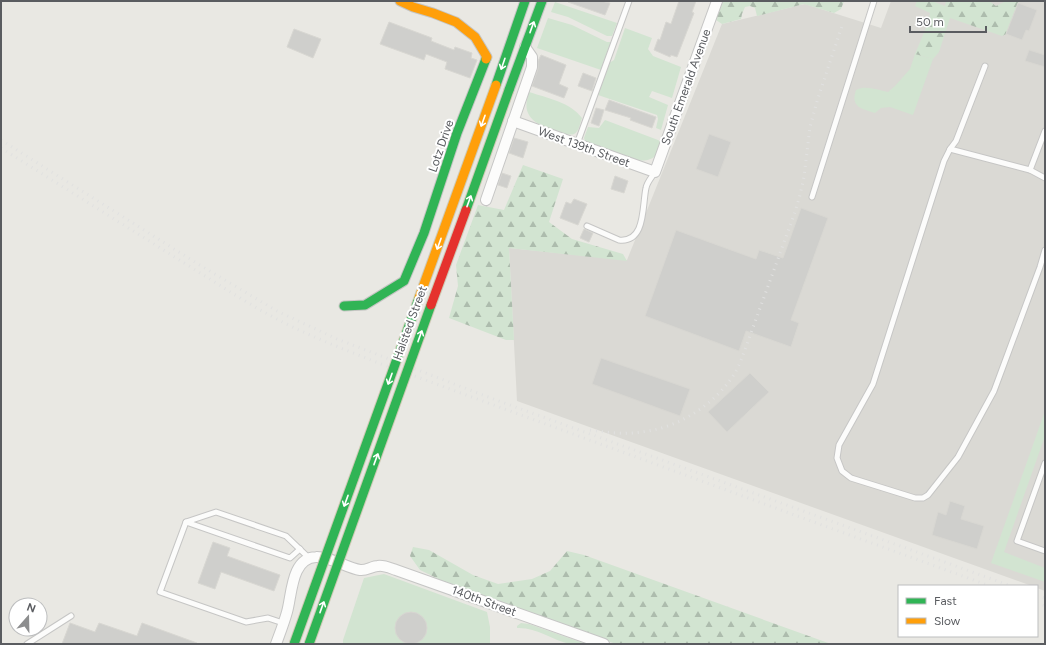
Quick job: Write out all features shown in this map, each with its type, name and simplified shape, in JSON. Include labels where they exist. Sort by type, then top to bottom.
[{"type":"main road","name":"Lotz Drive","points":[[344,306],[365,305],[404,281],[424,233],[457,133],[486,57],[475,37],[456,22],[400,1]]},
{"type":"main road","name":"Halsted Street","points":[[294,644],[525,1]]},
{"type":"main road","name":"Halsted Street","points":[[309,644],[542,1]]},
{"type":"street","name":"South Emerald Avenue","points":[[655,172],[717,1]]},
{"type":"street","points":[[486,200],[532,67],[532,57],[525,47]]},
{"type":"street","name":"West 139th Street","points":[[513,121],[655,172]]},
{"type":"street","points":[[276,644],[287,612],[294,578],[302,563],[309,558]]},
{"type":"street","name":"140th Street","points":[[309,558],[326,558],[347,567],[362,571],[378,565],[396,570],[604,644]]},
{"type":"lane","points":[[577,144],[629,1]]},
{"type":"lane","points":[[812,197],[874,1]]},
{"type":"lane","points":[[985,66],[956,141],[944,161],[873,384],[839,444],[837,458],[842,470],[851,478],[915,498],[922,498],[928,495],[958,458],[994,391],[1045,250]]},
{"type":"lane","points":[[1030,170],[1045,131]]},
{"type":"lane","points":[[950,149],[1030,170],[1045,178]]},
{"type":"lane","points":[[588,226],[619,240],[624,241],[630,239],[636,233],[641,221],[646,189],[655,172]]},
{"type":"lane","points":[[1045,462],[1017,541],[1045,551]]},
{"type":"lane","points":[[186,522],[216,512],[286,536],[309,558]]},
{"type":"lane","points":[[186,522],[290,558],[300,549]]},
{"type":"lane","points":[[186,522],[160,592],[246,622],[268,618],[284,623]]},
{"type":"lane","points":[[27,644],[71,616]]},
{"type":"shaded area","points":[[891,1],[1045,1],[1045,591],[1038,588],[1038,585],[1029,585],[517,401],[509,248],[627,260],[722,24],[805,4],[881,28]]},
{"type":"green space","points":[[723,1],[844,1],[841,9],[834,13],[804,4],[757,16],[755,8],[750,6],[745,7],[741,19],[722,24],[716,20]]},
{"type":"green space","points":[[917,1],[932,1],[945,6],[946,1],[989,1],[996,6],[1006,1],[1020,1],[1006,34],[1002,36],[950,18],[939,52],[933,59],[915,54],[928,23],[930,13],[915,6]]},
{"type":"green space","points":[[555,2],[617,23],[612,36],[607,36],[568,17],[551,12]]},
{"type":"green space","points":[[548,18],[572,25],[607,42],[611,42],[601,70],[537,48]]},
{"type":"green space","points":[[625,28],[652,38],[648,49],[653,56],[681,67],[672,98],[652,91],[649,97],[668,105],[661,130],[656,128],[658,119],[657,115],[598,95],[609,63],[614,60]]},
{"type":"green space","points":[[915,54],[933,59],[913,115],[890,107],[881,108],[875,113],[856,104],[856,90],[872,88],[888,92],[910,69]]},
{"type":"green space","points":[[529,92],[565,104],[577,113],[582,118],[576,133],[571,135],[563,133],[535,122],[527,111]]},
{"type":"green space","points":[[605,120],[658,140],[661,142],[657,154],[651,159],[642,161],[632,160],[611,153],[585,141],[584,138],[588,127],[599,128]]},
{"type":"green space","points":[[523,165],[563,179],[549,222],[572,239],[623,254],[627,261],[509,248],[514,340],[506,340],[449,318],[458,286],[456,265],[478,205],[504,210]]},
{"type":"green space","points":[[1045,411],[1045,436],[1004,552],[1045,568],[1045,582],[991,563]]},
{"type":"green space","points":[[413,547],[429,550],[473,575],[498,584],[532,579],[550,571],[567,551],[584,555],[831,644],[616,644],[455,587],[420,570],[410,556]]},
{"type":"green space","points":[[384,574],[487,612],[490,627],[490,644],[343,644],[343,640],[364,578]]},
{"type":"green space","points":[[521,623],[529,624],[586,644],[570,644],[531,630],[517,628],[517,626]]},
{"type":"building","points":[[568,1],[603,1],[610,3],[605,15]]},
{"type":"building","points":[[679,1],[696,1],[692,12],[694,13],[677,57],[671,55],[670,57],[654,50],[658,39],[660,40],[666,22],[671,24]]},
{"type":"building","points":[[1018,3],[1037,10],[1029,31],[1026,30],[1022,40],[1006,34]]},
{"type":"building","points":[[389,22],[432,38],[431,41],[454,50],[455,47],[472,53],[471,58],[477,60],[470,78],[445,69],[447,62],[426,54],[424,60],[380,44]]},
{"type":"building","points":[[294,29],[321,39],[313,58],[287,47]]},
{"type":"building","points":[[1029,50],[1045,55],[1045,67],[1025,61]]},
{"type":"building","points":[[541,55],[566,65],[559,84],[568,88],[564,98],[532,86],[538,69],[538,61]]},
{"type":"building","points":[[583,73],[596,78],[592,91],[578,86]]},
{"type":"building","points":[[609,100],[656,117],[652,128],[630,120],[631,118],[605,110]]},
{"type":"building","points":[[596,108],[604,110],[599,126],[591,123]]},
{"type":"building","points":[[709,134],[731,142],[718,177],[696,169]]},
{"type":"building","points":[[514,138],[528,142],[523,158],[509,153]]},
{"type":"building","points":[[502,173],[511,176],[507,188],[498,185]]},
{"type":"building","points":[[615,176],[628,181],[624,193],[611,189]]},
{"type":"building","points":[[574,199],[587,204],[578,225],[560,218],[566,202],[571,204]]},
{"type":"building","points":[[801,208],[828,218],[791,320],[799,323],[791,347],[746,331],[739,351],[645,316],[676,230],[756,259],[759,250],[783,258]]},
{"type":"building","points":[[584,229],[593,233],[589,242],[580,238]]},
{"type":"building","points":[[601,358],[690,389],[680,416],[592,384]]},
{"type":"building","points":[[750,373],[769,392],[727,432],[708,412]]},
{"type":"building","points":[[950,501],[965,506],[961,519],[984,526],[977,549],[932,535],[938,512],[946,515]]},
{"type":"building","points":[[213,542],[230,548],[227,556],[280,575],[274,591],[221,572],[215,589],[198,583]]},
{"type":"building","points":[[408,612],[414,612],[424,619],[427,628],[426,634],[420,641],[414,644],[408,644],[398,637],[395,631],[395,625],[402,615]]},
{"type":"building","points":[[70,623],[95,632],[99,623],[137,636],[142,623],[197,644],[62,644]]},
{"type":"railway","points":[[590,430],[612,433],[633,433],[648,431],[674,424],[710,402],[729,382],[736,371],[795,212],[804,177],[810,127],[843,23]]},
{"type":"railway","points":[[1,140],[198,264],[277,311],[337,339],[496,400],[1008,585]]},
{"type":"railway","points":[[1,148],[260,310],[305,333],[376,362],[987,585]]},
{"type":"railway","points":[[1038,596],[1045,598]]},
{"type":"railway","points":[[1038,603],[1045,606]]},
{"type":"traffic: fast","points":[[496,85],[525,1]]},
{"type":"traffic: fast","points":[[509,90],[542,1]]},
{"type":"traffic: fast","points":[[344,306],[365,305],[404,281],[424,233],[457,133],[486,59]]},
{"type":"traffic: fast","points":[[466,210],[509,90]]},
{"type":"traffic: fast","points":[[294,644],[419,298]]},
{"type":"traffic: fast","points":[[309,644],[431,305]]},
{"type":"traffic: slow","points":[[400,1],[456,22],[475,37],[487,57],[486,59]]},
{"type":"traffic: slow","points":[[419,298],[496,85]]},
{"type":"traffic: jam","points":[[431,305],[466,210]]}]
